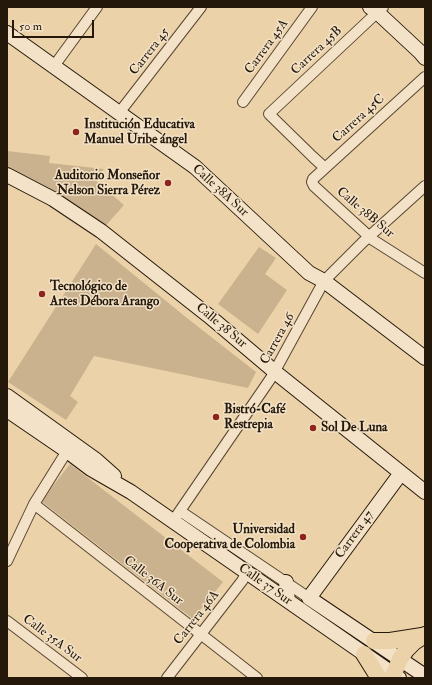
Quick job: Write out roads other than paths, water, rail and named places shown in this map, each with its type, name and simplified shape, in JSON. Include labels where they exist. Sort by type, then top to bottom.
[{"type":"main road","points":[[377,9],[425,58]]},
{"type":"main road","name":"Calle 38A Sur","points":[[7,33],[195,167],[309,273],[324,281],[425,358]]},
{"type":"main road","name":"Calle 38 Sur","points":[[7,175],[53,199],[101,231],[209,316],[425,492]]},
{"type":"main road","name":"Calle 37 Sur","points":[[7,396],[96,460],[131,492]]},
{"type":"main road","name":"Calle 37 Sur","points":[[7,410],[91,469],[176,516],[248,573],[364,654]]},
{"type":"main road","name":"Carrera 47","points":[[309,598],[401,473]]},
{"type":"main road","points":[[286,582],[288,601]]},
{"type":"main road","name":"Calle 37 Sur","points":[[309,598],[425,676]]},
{"type":"main road","points":[[374,641],[390,641],[424,635]]},
{"type":"main road","points":[[364,654],[390,677],[406,650],[424,635]]},
{"type":"street","points":[[54,66],[97,7]]},
{"type":"street","name":"Carrera 45","points":[[119,113],[202,7]]},
{"type":"street","name":"Carrera 45A","points":[[243,102],[312,7]]},
{"type":"street","name":"Carrera 45B","points":[[325,168],[269,114],[377,9]]},
{"type":"street","name":"Carrera 45C","points":[[312,182],[313,179],[425,77]]},
{"type":"street","name":"Calle 38B Sur","points":[[312,182],[314,186],[373,240],[425,273]]},
{"type":"street","name":"Carrera 46","points":[[176,516],[275,371],[324,281],[370,236],[425,186]]},
{"type":"street","points":[[7,561],[34,504],[67,452]]},
{"type":"street","name":"Calle 36A Sur","points":[[34,504],[201,634],[246,675],[257,678]]},
{"type":"street","name":"Calle 37 Sur","points":[[176,516],[286,582],[309,598]]},
{"type":"street","name":"Carrera 46A","points":[[167,678],[248,573]]},
{"type":"street","name":"Calle 35A Sur","points":[[7,621],[82,678]]},
{"type":"place","name":"Institución Educativa Manuel Uribe ángel","points":[[76,132]]},
{"type":"place","name":"Auditorio Monseñor Nelson Sierra Pérez","points":[[168,183]]},
{"type":"place","name":"Tecnológico de Artes Débora Arango","points":[[42,294]]},
{"type":"place","name":"Bistró-Café Restrepia","points":[[216,417]]},
{"type":"place","name":"Sol De Luna","points":[[313,428]]},
{"type":"place","name":"Universidad Cooperativa de Colombia","points":[[303,537]]}]
